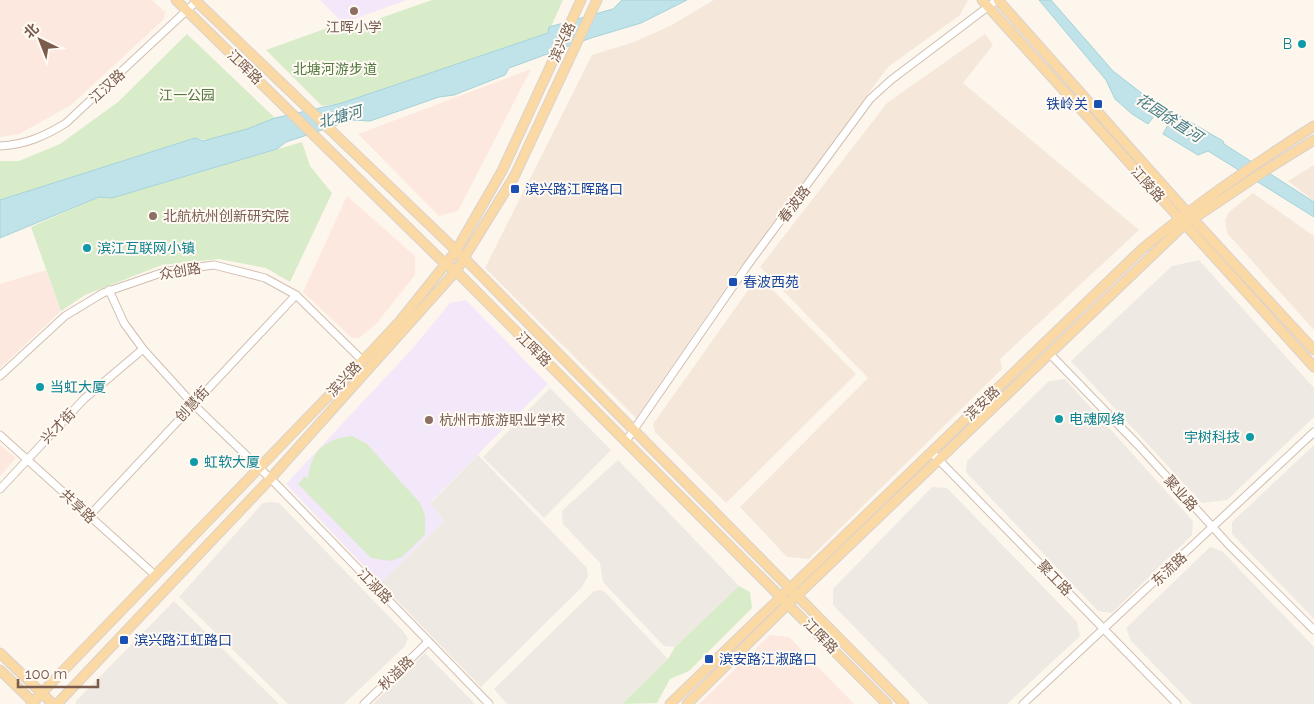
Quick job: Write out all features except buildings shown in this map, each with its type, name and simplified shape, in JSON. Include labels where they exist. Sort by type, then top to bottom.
[{"type":"main road","name":"江晖路","points":[[176,0],[446,264],[456,271],[888,704]]},
{"type":"main road","name":"滨兴路","points":[[57,704],[270,479],[383,356],[456,271],[459,254],[502,171],[581,0]]},
{"type":"main road","name":"滨兴路","points":[[33,703],[260,470],[400,321],[446,264],[459,254],[514,177],[597,0]]},
{"type":"main road","name":"江陵路","points":[[997,0],[1314,350]]},
{"type":"main road","name":"江晖路","points":[[196,1],[459,254],[904,704]]},
{"type":"main road","name":"江陵路","points":[[985,3],[1314,367]]},
{"type":"main road","name":"滨安路","points":[[670,704],[1142,249],[1181,222],[1242,172],[1314,126]]},
{"type":"main road","name":"滨安路","points":[[1190,215],[1252,180],[1314,140]]},
{"type":"main road","name":"滨安路","points":[[686,704],[1050,354],[1181,222]]},
{"type":"main road","points":[[0,653],[53,704]]},
{"type":"main road","points":[[0,670],[33,703]]},
{"type":"street","name":"春波路","points":[[626,441],[747,266],[870,99],[985,3],[997,0]]},
{"type":"street","name":"江汉路","points":[[0,146],[29,142],[46,135],[66,123],[196,1]]},
{"type":"street","name":"众创路","points":[[0,376],[65,316],[109,290],[167,271],[214,266],[265,278],[296,295],[362,360]]},
{"type":"street","name":"江淑路","points":[[109,290],[124,323],[143,350],[192,403],[270,479],[489,704]]},
{"type":"street","name":"创慧街","points":[[89,516],[192,403],[296,295]]},
{"type":"street","name":"兴才街","points":[[0,489],[27,458],[90,393],[143,350]]},
{"type":"street","name":"聚业路","points":[[1050,354],[1213,528],[1314,630]]},
{"type":"street","name":"东流路","points":[[1023,704],[1314,432]]},
{"type":"street","name":"共享路","points":[[0,435],[156,576]]},
{"type":"street","name":"聚工路","points":[[932,453],[1178,704]]},
{"type":"street","name":"秋溢路","points":[[364,704],[428,642]]},
{"type":"shaded area","points":[[0,0],[152,0],[165,12],[164,19],[71,105],[19,134],[0,137]]},
{"type":"shaded area","name":"江晖小学","points":[[320,0],[407,0],[343,23]]},
{"type":"shaded area","points":[[714,0],[968,0],[960,15],[888,67],[737,272],[636,418],[485,268],[592,55],[631,43],[670,26]]},
{"type":"shaded area","points":[[985,34],[993,45],[963,83],[1139,230],[1000,359],[1002,369],[809,559],[787,557],[740,507],[868,378],[760,267],[887,103]]},
{"type":"shaded area","points":[[531,69],[458,211],[439,216],[358,134]]},
{"type":"shaded area","points":[[1314,165],[1314,201],[1288,181]]},
{"type":"shaded area","points":[[1253,193],[1314,236],[1314,330],[1227,233],[1225,220],[1229,212]]},
{"type":"shaded area","points":[[347,196],[415,256],[415,275],[376,324],[359,338],[352,338],[303,292]]},
{"type":"shaded area","points":[[1199,260],[1314,388],[1314,417],[1227,500],[1202,503],[1071,361],[1172,266]]},
{"type":"shaded area","points":[[46,270],[61,311],[0,368],[0,284]]},
{"type":"shaded area","points":[[766,283],[856,374],[726,503],[655,432],[653,424],[749,289]]},
{"type":"shaded area","name":"杭州市旅游职业学校","points":[[466,300],[548,384],[430,503],[444,521],[380,583],[286,484],[412,349],[450,303]]},
{"type":"shaded area","points":[[1065,379],[1193,521],[1192,535],[1112,613],[1098,611],[966,472],[967,461],[1049,381]]},
{"type":"shaded area","points":[[550,388],[611,450],[544,518],[483,457]]},
{"type":"shaded area","points":[[0,445],[16,458],[0,476]]},
{"type":"shaded area","points":[[1314,445],[1314,619],[1232,534],[1232,522]]},
{"type":"shaded area","points":[[478,455],[587,568],[588,576],[582,587],[481,687],[380,583],[444,521],[430,504]]},
{"type":"shaded area","points":[[618,460],[739,586],[675,647],[664,646],[603,582],[600,563],[563,524],[562,511]]},
{"type":"shaded area","points":[[932,487],[947,488],[1077,622],[1080,636],[1007,704],[929,704],[833,605],[833,589]]},
{"type":"shaded area","points":[[263,503],[279,503],[408,638],[405,646],[344,704],[288,704],[179,597]]},
{"type":"shaded area","points":[[1210,547],[1222,551],[1314,647],[1314,704],[1192,704],[1131,641],[1126,628]]},
{"type":"shaded area","points":[[600,590],[605,592],[668,659],[622,704],[507,704],[494,689],[594,591]]},
{"type":"shaded area","points":[[174,601],[279,704],[76,704],[76,701]]},
{"type":"shaded area","points":[[770,635],[789,637],[854,704],[699,704]]},
{"type":"shaded area","points":[[425,653],[475,704],[373,704]]},
{"type":"green space","name":"北塘河游步道","points":[[432,0],[563,0],[548,33],[342,103],[322,106],[266,50],[330,27],[338,33]]},
{"type":"green space","name":"江一公园","points":[[187,34],[275,118],[223,137],[212,139],[195,138],[0,200],[0,161],[19,161],[60,144],[118,102]]},
{"type":"green space","points":[[302,142],[310,166],[332,193],[290,282],[266,268],[219,259],[162,265],[85,295],[61,311],[31,227],[99,197],[112,198]]},
{"type":"green space","points":[[352,436],[367,444],[420,503],[425,515],[425,535],[402,557],[390,561],[371,558],[298,484],[305,476],[308,479],[312,461],[321,448],[334,440]]},
{"type":"green space","points":[[739,586],[750,592],[752,608],[689,671],[670,679],[657,703],[622,704],[668,659],[675,647]]},
{"type":"water","name":"北塘河","points":[[622,0],[687,0],[641,23],[591,38],[509,68],[505,75],[454,95],[439,97],[370,121],[352,120],[286,142],[277,149],[112,198],[99,197],[0,238],[0,200],[195,138],[203,141],[247,129],[275,118],[342,103],[548,33],[549,27],[613,9]]},
{"type":"water","name":"花园徐直河","points":[[1039,0],[1051,0],[1113,71],[1144,95],[1223,141],[1224,144],[1314,202],[1314,217],[1208,151],[1198,155],[1163,134],[1169,123],[1155,115],[1148,124],[1132,114],[1115,99],[1106,80]]},
{"type":"place","name":"江晖小学","points":[[354,11]]},
{"type":"place","name":"B","points":[[1302,44]]},
{"type":"place","name":"铁岭关","points":[[1098,104]]},
{"type":"place","name":"滨兴路江晖路口","points":[[515,189]]},
{"type":"place","name":"北航杭州创新研究院","points":[[153,216]]},
{"type":"place","name":"滨江互联网小镇","points":[[87,248]]},
{"type":"place","name":"春波西苑","points":[[733,282]]},
{"type":"place","name":"当虹大厦","points":[[40,387]]},
{"type":"place","name":"电魂网络","points":[[1059,419]]},
{"type":"place","name":"杭州市旅游职业学校","points":[[429,420]]},
{"type":"place","name":"宇树科技","points":[[1250,437]]},
{"type":"place","name":"虹软大厦","points":[[194,462]]},
{"type":"place","name":"滨兴路江虹路口","points":[[124,640]]},
{"type":"place","name":"滨安路江淑路口","points":[[709,659]]}]
